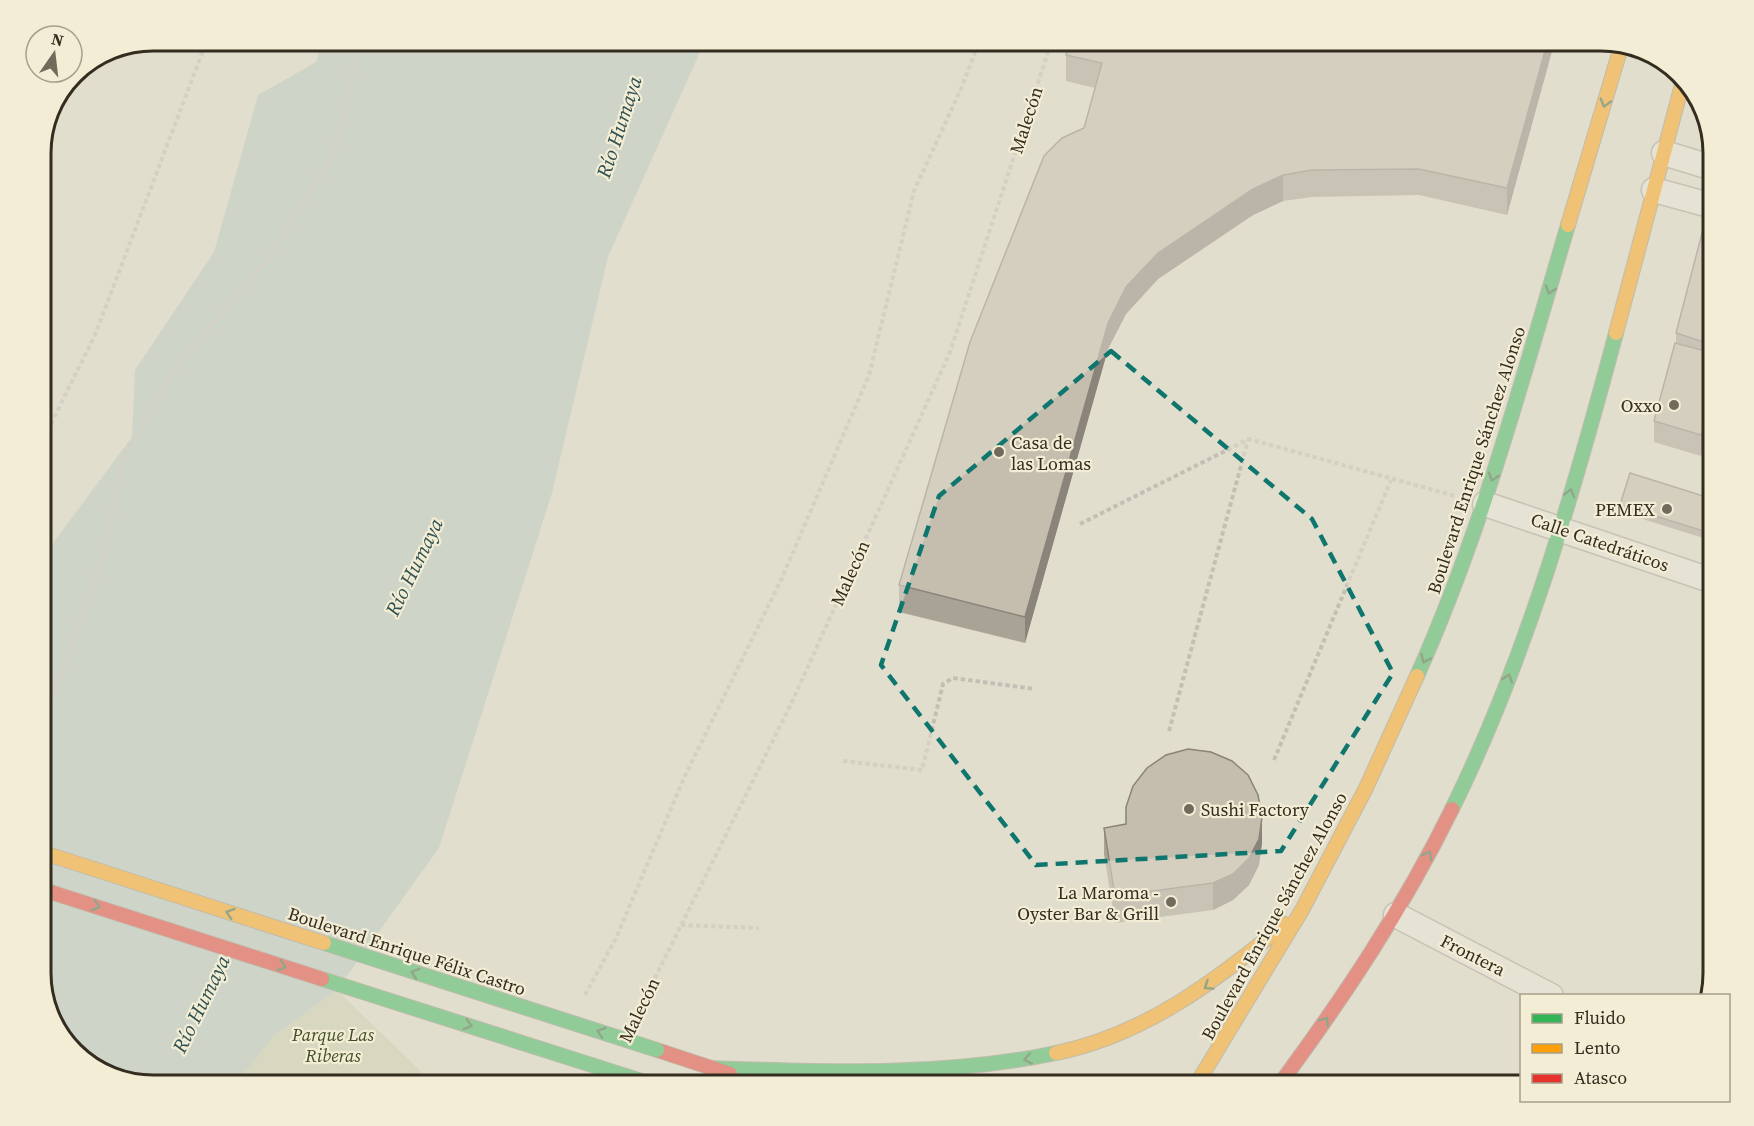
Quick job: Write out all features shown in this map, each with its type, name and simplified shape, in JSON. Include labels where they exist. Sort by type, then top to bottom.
[{"type":"main road","name":"Boulevard Enrique Sánchez Alonso","points":[[1203,1075],[1302,910],[1366,788],[1447,609],[1485,504],[1619,53]]},
{"type":"main road","points":[[1287,1075],[1395,915],[1455,804],[1501,700],[1560,527],[1681,90]]},
{"type":"main road","name":"Boulevard Enrique Félix Castro","points":[[51,855],[731,1075]]},
{"type":"main road","points":[[51,892],[622,1075]]},
{"type":"main road","points":[[710,1068],[912,1070],[992,1065],[1064,1052],[1118,1033],[1164,1012],[1209,986],[1302,910]]},
{"type":"main road","points":[[1308,1047],[1309,1066]]},
{"type":"street","points":[[1664,153],[1703,165]]},
{"type":"street","points":[[1654,190],[1703,203]]},
{"type":"street","name":"Calle Catedráticos","points":[[1485,504],[1560,527],[1703,577]]},
{"type":"street","name":"Frontera","points":[[1395,915],[1547,994]]},
{"type":"path","points":[[51,423],[94,335],[203,51]]},
{"type":"path","points":[[51,697],[103,558],[124,454],[178,366],[268,259],[335,152],[358,51]]},
{"type":"path","points":[[582,1001],[616,938],[684,778],[782,578],[869,375],[914,191],[976,51]]},
{"type":"path","name":"Malecón","points":[[636,1017],[792,702],[950,352],[1048,51]]},
{"type":"path","points":[[1080,524],[1249,439],[1391,480],[1485,504]]},
{"type":"path","points":[[1169,731],[1249,439]]},
{"type":"path","points":[[1274,760],[1391,480]]},
{"type":"path","points":[[843,761],[922,770],[943,684],[953,678],[1035,689]]},
{"type":"path","points":[[681,925],[759,928]]},
{"type":"highlighted area","points":[[1111,351],[1312,519],[1393,673],[1281,851],[1036,865],[881,665],[939,496]]},
{"type":"green space","name":"Parque Las Riberas","points":[[337,990],[425,1075],[243,1075],[274,1036]]},
{"type":"water","name":"Río Humaya","points":[[319,51],[701,51],[608,257],[552,493],[439,848],[337,990],[274,1036],[243,1075],[153,1075],[127,1072],[97,1058],[76,1040],[59,1012],[51,979],[51,546],[132,437],[135,370],[214,252],[258,95],[316,62]]},
{"type":"building","points":[[1067,51],[1545,51],[1507,188],[1419,169],[1312,170],[1283,175],[1253,189],[1158,253],[1126,287],[1108,323],[1025,617],[899,585],[970,342],[1044,156],[1062,138],[1084,128],[1102,63],[1066,55]]},
{"type":"building","points":[[1703,229],[1703,342],[1676,333]]},
{"type":"building","points":[[1675,343],[1703,350],[1703,427],[1701,435],[1654,421]]},
{"type":"building","name":"PEMEX","points":[[1630,473],[1703,496],[1703,531],[1620,505]]},
{"type":"building","points":[[1188,749],[1211,752],[1232,761],[1248,775],[1258,795],[1262,817],[1259,839],[1249,858],[1233,874],[1213,883],[1115,896],[1104,828],[1126,824],[1126,807],[1133,786],[1147,768],[1166,755]]},
{"type":"traffic: fast","points":[[1417,676],[1462,566],[1481,510],[1518,396],[1568,225]]},
{"type":"traffic: fast","points":[[1452,809],[1503,694],[1546,575],[1583,454],[1616,333]]},
{"type":"traffic: fast","points":[[324,943],[657,1050]]},
{"type":"traffic: fast","points":[[322,979],[623,1075]]},
{"type":"traffic: fast","points":[[710,1068],[884,1071],[970,1066],[1056,1053]]},
{"type":"traffic: slow","points":[[1568,225],[1619,53]]},
{"type":"traffic: slow","points":[[1616,333],[1681,90]]},
{"type":"traffic: slow","points":[[1202,1075],[1302,910],[1366,788],[1417,676]]},
{"type":"traffic: slow","points":[[51,855],[324,943]]},
{"type":"traffic: slow","points":[[1056,1053],[1089,1045],[1150,1019],[1206,985],[1285,924]]},
{"type":"traffic: jam","points":[[1286,1075],[1372,951],[1414,881],[1452,809]]},
{"type":"traffic: jam","points":[[51,892],[322,979]]},
{"type":"traffic: jam","points":[[657,1050],[730,1074]]},
{"type":"place","name":"Oxxo","points":[[1674,405]]},
{"type":"place","name":"Casa de las Lomas","points":[[999,452]]},
{"type":"place","name":"PEMEX","points":[[1667,509]]},
{"type":"place","name":"Sushi Factory","points":[[1189,809]]},
{"type":"place","name":"La Maroma - Oyster Bar & Grill","points":[[1171,902]]}]
